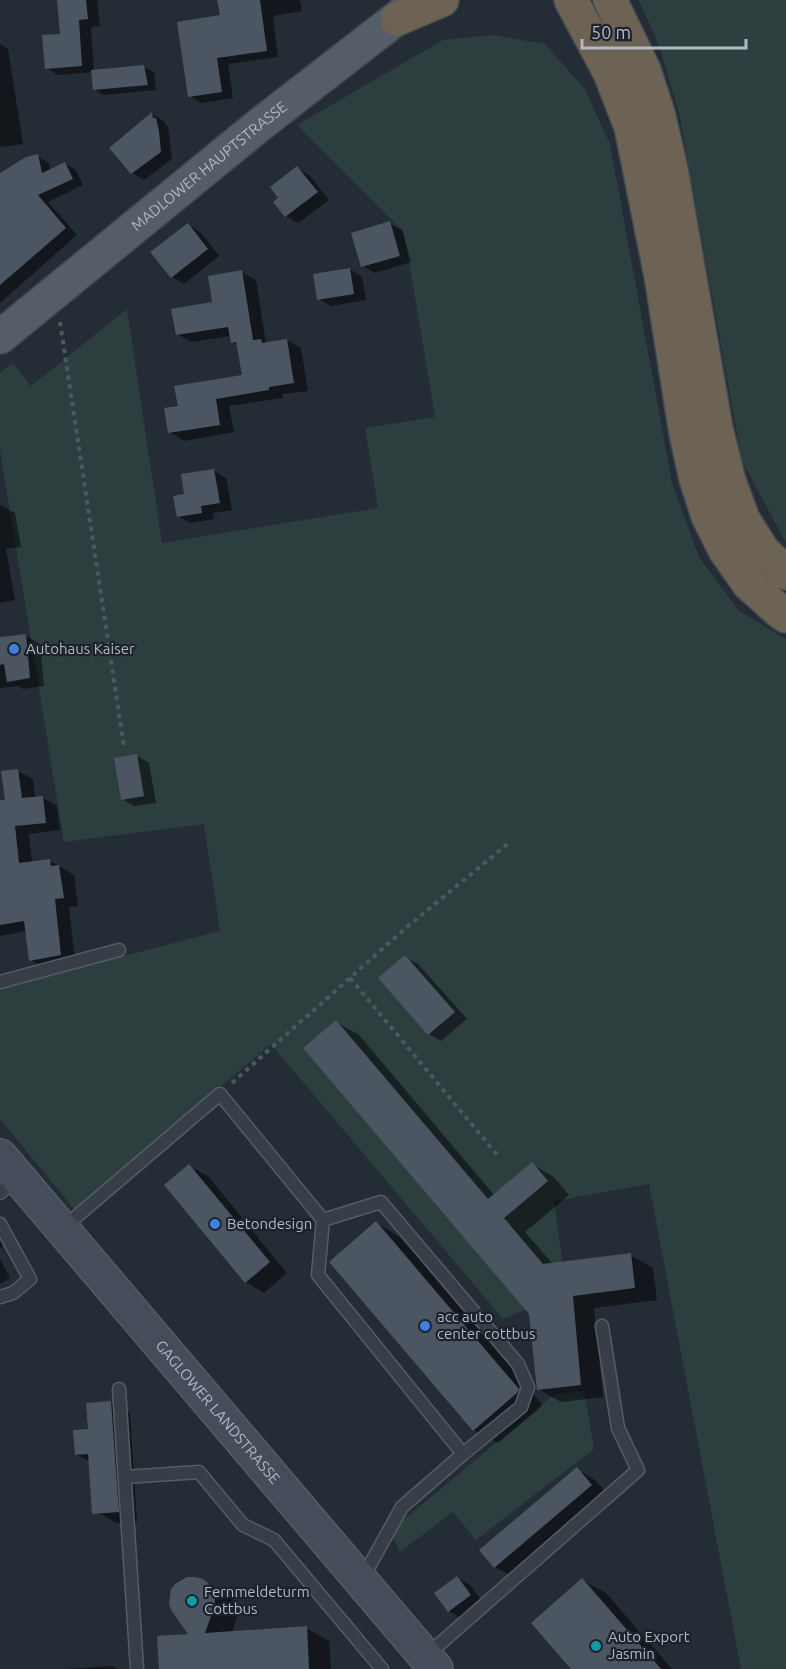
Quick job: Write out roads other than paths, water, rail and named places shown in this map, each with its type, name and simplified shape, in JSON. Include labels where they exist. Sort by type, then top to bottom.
[{"type":"highway","points":[[409,9],[442,0]]},
{"type":"highway","points":[[610,0],[644,70],[658,113],[671,169],[716,428],[729,480],[743,519],[763,551],[786,573]]},
{"type":"highway","points":[[571,1],[610,73],[631,127],[661,276],[686,434],[696,479],[708,516],[725,550],[749,584],[786,616]]},
{"type":"main road","name":"MADLOWER HAUPTSTRASSE","points":[[0,337],[258,126],[409,9]]},
{"type":"main road","name":"GAGLOWER LANDSTRASSE","points":[[6,1175],[62,1229],[430,1663]]},
{"type":"lane","points":[[0,982],[119,950]]},
{"type":"lane","points":[[62,1229],[220,1094],[323,1220],[318,1275],[463,1454]]},
{"type":"lane","points":[[323,1220],[381,1202],[518,1364],[528,1387],[521,1407],[402,1507],[361,1580]]},
{"type":"lane","points":[[0,1224],[30,1279],[13,1293],[0,1297]]},
{"type":"lane","points":[[430,1663],[638,1470],[618,1428],[602,1326]]},
{"type":"lane","points":[[119,1389],[137,1669]]},
{"type":"lane","points":[[125,1477],[199,1472],[243,1525],[274,1540],[382,1669]]},
{"type":"place","name":"Autohaus Kaiser","points":[[14,649]]},
{"type":"place","name":"Betondesign","points":[[215,1224]]},
{"type":"place","name":"acc auto center cottbus","points":[[425,1326]]},
{"type":"place","name":"Fernmeldeturm Cottbus","points":[[192,1601]]},
{"type":"place","name":"Auto Export Jasmin","points":[[596,1646]]}]
